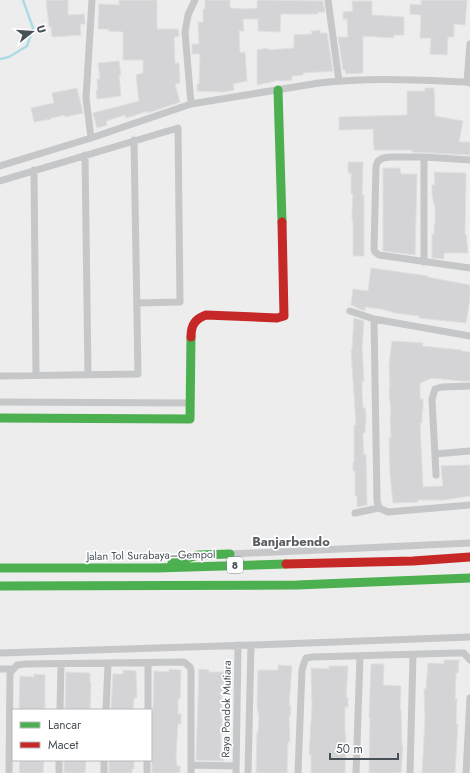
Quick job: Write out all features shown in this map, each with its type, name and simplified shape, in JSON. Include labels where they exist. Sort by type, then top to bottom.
[{"type":"main road","points":[[0,418],[190,419],[191,332],[192,326],[198,318],[206,315],[277,318],[284,316],[278,90]]},
{"type":"main road","points":[[157,568],[198,555],[230,554]]},
{"type":"main road","name":"Jalan Tol Surabaya–Gempol","points":[[0,568],[157,568],[413,561],[470,557]]},
{"type":"main road","name":"8","points":[[0,586],[298,585],[470,578]]},
{"type":"street","points":[[91,138],[86,98],[92,0]]},
{"type":"street","points":[[191,104],[185,32],[188,15],[195,0]]},
{"type":"street","points":[[328,0],[339,81]]},
{"type":"street","points":[[0,166],[91,138],[191,104],[339,81],[406,79],[469,83],[470,44]]},
{"type":"street","points":[[0,181],[178,128],[180,302],[136,303]]},
{"type":"street","points":[[0,376],[138,374],[134,140]]},
{"type":"street","points":[[85,155],[88,375]]},
{"type":"street","points":[[470,160],[424,157],[390,157],[383,158],[378,161],[376,166],[374,249],[378,255],[470,268]]},
{"type":"street","points":[[424,157],[424,262]]},
{"type":"street","points":[[34,170],[36,375]]},
{"type":"street","points":[[350,311],[374,319],[470,336]]},
{"type":"street","points":[[374,319],[377,501],[379,508]]},
{"type":"street","points":[[436,475],[432,399],[433,393],[435,389],[442,387],[470,386]]},
{"type":"street","points":[[0,402],[190,402]]},
{"type":"street","points":[[435,454],[470,451]]},
{"type":"street","points":[[355,513],[379,508],[388,512],[470,505]]},
{"type":"street","points":[[230,554],[470,543]]},
{"type":"street","points":[[0,653],[470,637]]},
{"type":"street","name":"Raya Pondok Mutiara","points":[[236,770],[238,645]]},
{"type":"street","points":[[248,773],[251,645]]},
{"type":"street","points":[[298,773],[302,670],[306,658],[464,653],[470,660]]},
{"type":"street","points":[[410,773],[413,655]]},
{"type":"street","points":[[356,773],[360,657]]},
{"type":"street","points":[[9,773],[10,673],[17,666],[26,664],[184,662],[190,667],[191,769],[236,770]]},
{"type":"street","points":[[148,663],[148,709]]},
{"type":"street","points":[[60,709],[61,664]]},
{"type":"street","points":[[106,709],[108,664]]},
{"type":"street","points":[[0,669],[13,669]]},
{"type":"street","points":[[466,773],[470,698]]},
{"type":"street","points":[[59,761],[59,773]]},
{"type":"street","points":[[104,761],[104,773]]},
{"type":"street","points":[[147,773],[148,761]]},
{"type":"building","points":[[46,0],[68,0],[68,15],[84,14],[85,24],[80,24],[81,35],[52,37],[51,27],[49,27]]},
{"type":"building","points":[[119,0],[157,0],[157,29],[178,29],[179,36],[174,37],[175,63],[179,63],[180,83],[175,84],[180,102],[148,113],[148,111],[126,118],[125,115],[106,121],[107,125],[97,128],[93,113],[139,101],[136,75],[143,73],[143,60],[123,60],[123,32],[108,31],[109,29],[98,29],[99,4],[119,5]]},
{"type":"building","points":[[205,0],[230,0],[230,8],[246,9],[257,8],[257,1],[260,0],[323,1],[325,12],[318,12],[318,14],[281,14],[280,32],[258,31],[258,19],[243,19],[244,31],[239,31],[240,53],[245,52],[247,81],[233,84],[234,90],[223,92],[197,91],[197,84],[199,84],[200,54],[192,54],[192,44],[199,44],[198,22],[203,22]]},
{"type":"building","points":[[421,0],[467,0],[465,25],[454,24],[454,37],[448,37],[447,55],[430,54],[431,38],[420,38],[421,15],[410,14],[410,4],[421,5]]},
{"type":"building","points":[[352,1],[372,1],[372,15],[404,17],[404,35],[394,35],[393,38],[363,36],[363,73],[346,74],[345,70],[343,70],[338,37],[348,37],[347,19],[343,19],[343,12],[353,11]]},
{"type":"building","points":[[320,30],[320,33],[327,33],[333,71],[303,73],[303,75],[292,76],[292,80],[279,80],[257,85],[257,50],[268,48],[268,50],[294,48],[294,35],[312,34],[311,31]]},
{"type":"building","points":[[119,61],[121,96],[97,99],[97,79],[100,79],[98,63]]},
{"type":"building","points":[[77,88],[83,113],[65,117],[65,115],[34,122],[31,108],[54,103],[52,93]]},
{"type":"building","points":[[425,88],[434,88],[435,116],[463,121],[459,142],[470,142],[470,155],[412,152],[412,150],[374,150],[373,129],[339,130],[339,117],[407,115],[407,91],[425,91]]},
{"type":"building","points":[[348,162],[363,162],[362,195],[364,195],[364,256],[353,256],[353,194],[351,194],[351,173],[348,173]]},
{"type":"building","points":[[383,168],[400,168],[401,174],[417,174],[415,255],[383,251]]},
{"type":"building","points":[[434,172],[466,173],[465,234],[468,253],[444,253],[444,259],[432,258],[432,234],[434,234],[435,224],[435,205],[432,194],[432,185],[435,185]]},
{"type":"building","points":[[371,268],[428,276],[427,277],[470,285],[470,299],[466,323],[419,318],[419,316],[365,307],[365,311],[351,305],[353,289],[368,291]]},
{"type":"building","points":[[354,318],[364,321],[362,349],[364,381],[362,381],[362,393],[363,408],[365,408],[366,417],[363,440],[364,455],[366,454],[367,505],[357,507],[357,496],[355,496],[355,471],[353,471],[354,425],[356,425],[351,350]]},
{"type":"building","points":[[392,341],[423,343],[422,346],[470,352],[470,381],[432,378],[420,383],[420,399],[423,399],[423,411],[422,423],[420,423],[423,487],[443,486],[441,466],[470,465],[470,496],[444,500],[418,500],[418,502],[393,503],[389,438],[391,438],[391,415],[389,365]]},
{"type":"building","points":[[444,660],[459,660],[458,673],[456,673],[455,699],[457,699],[456,724],[458,724],[455,773],[422,773],[425,719],[424,689],[426,689],[428,663],[444,664]]},
{"type":"building","points":[[371,664],[384,664],[383,685],[401,686],[400,709],[403,746],[401,772],[399,773],[369,773]]},
{"type":"building","points":[[278,665],[292,666],[289,706],[291,706],[289,716],[290,742],[288,742],[287,773],[256,773],[257,732],[259,718],[257,705],[258,670],[278,670]]},
{"type":"building","points":[[329,666],[348,666],[346,697],[348,698],[348,707],[345,707],[345,773],[311,773],[311,755],[309,755],[312,706],[311,668],[329,669]]},
{"type":"building","points":[[169,669],[181,670],[178,714],[181,714],[181,724],[178,724],[176,757],[177,766],[180,766],[180,773],[152,773],[154,671],[169,672]]},
{"type":"building","points":[[199,669],[209,670],[209,672],[225,672],[224,684],[222,684],[221,718],[221,752],[223,752],[223,761],[196,760]]},
{"type":"building","points":[[123,670],[136,671],[137,698],[134,698],[133,709],[111,709],[113,674],[123,674]]},
{"type":"building","points":[[66,672],[90,673],[90,709],[65,709]]},
{"type":"building","points":[[34,674],[45,675],[45,709],[19,709],[20,676],[34,677]]},
{"type":"building","points":[[20,761],[44,761],[43,773],[19,773]]},
{"type":"building","points":[[64,761],[86,761],[85,773],[64,773]]},
{"type":"building","points":[[109,761],[134,761],[134,769],[132,769],[132,773],[109,773]]},
{"type":"waterway","points":[[0,59],[9,57],[27,46],[33,28],[23,0]]},
{"type":"traffic: fast","points":[[278,90],[282,222]]},
{"type":"traffic: fast","points":[[0,418],[190,419],[191,337]]},
{"type":"traffic: fast","points":[[172,563],[198,555],[230,554]]},
{"type":"traffic: fast","points":[[0,568],[157,568],[286,564]]},
{"type":"traffic: fast","points":[[0,586],[297,585],[470,578]]},
{"type":"traffic: jam","points":[[191,337],[194,323],[199,318],[206,315],[277,318],[284,316],[282,222]]},
{"type":"traffic: jam","points":[[286,564],[413,561],[470,557]]},
{"type":"district","name":"Banjarbendo","points":[[291,541]]}]
